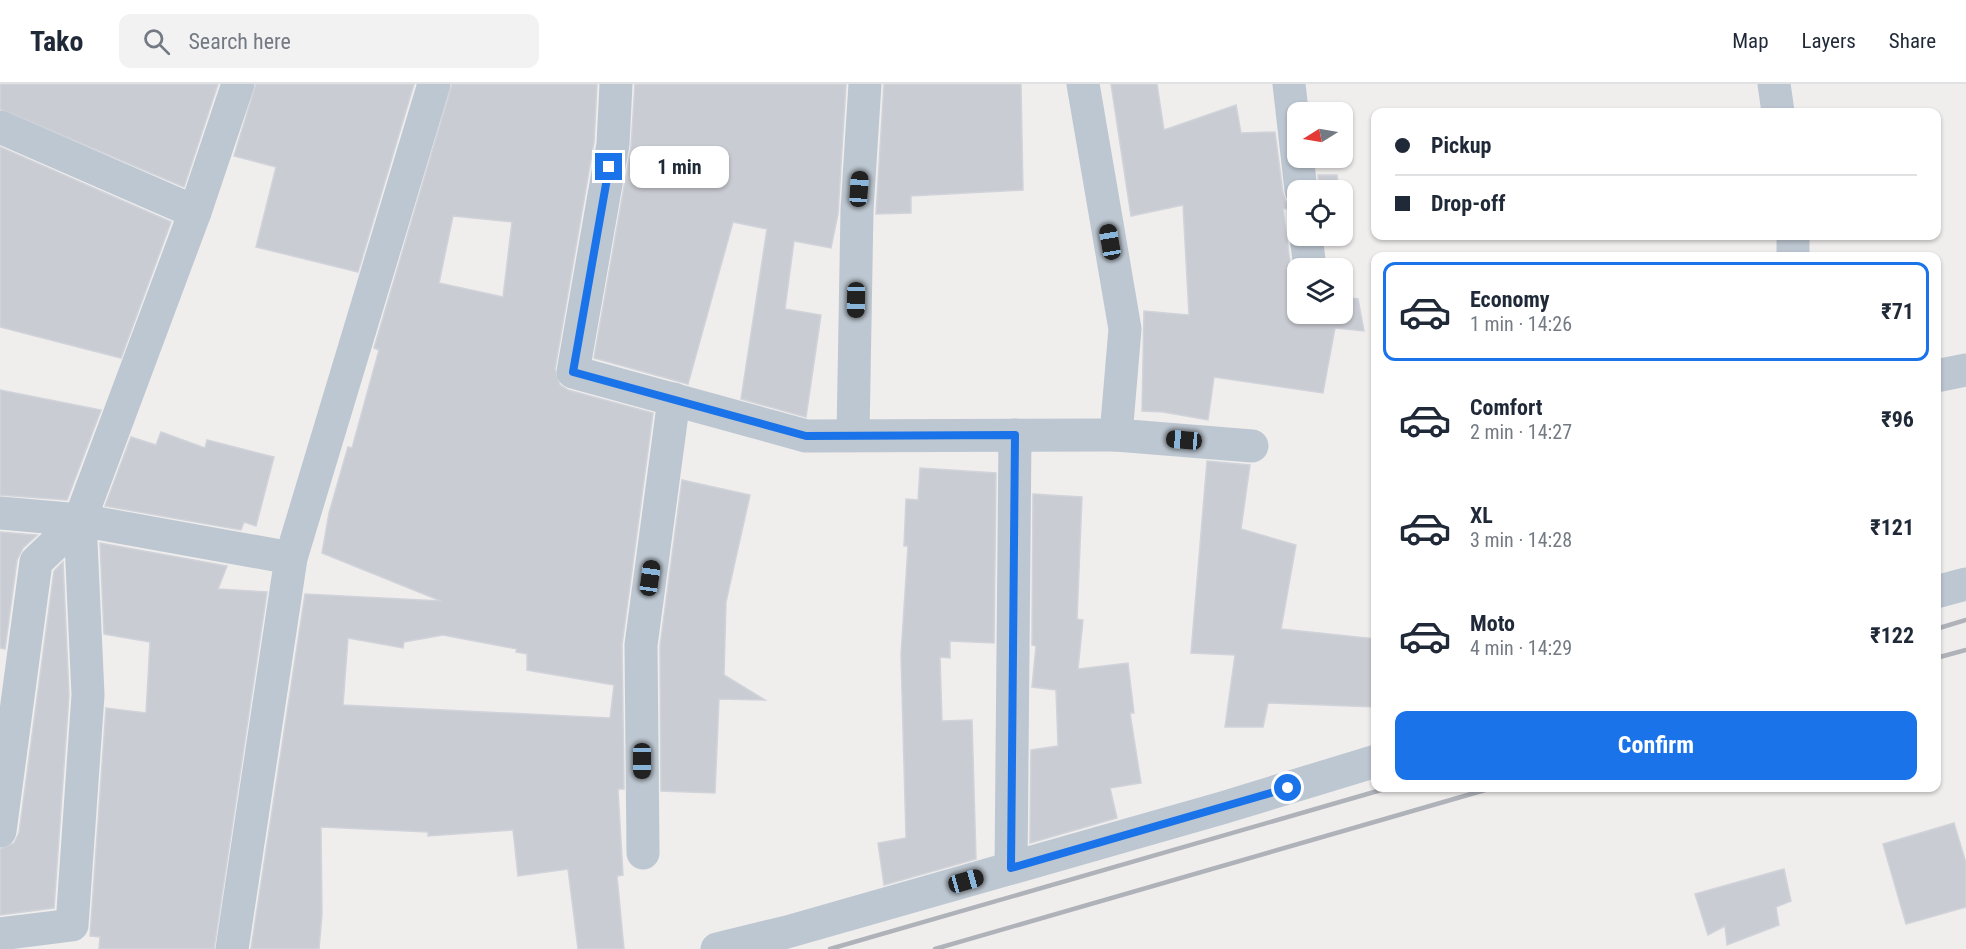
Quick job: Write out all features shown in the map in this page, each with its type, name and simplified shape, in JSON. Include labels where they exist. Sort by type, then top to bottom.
[{"type":"street","points":[[0,934],[72,925],[88,695],[80,520],[195,212],[238,84]]},
{"type":"street","points":[[232,949],[291,558],[434,84]]},
{"type":"street","points":[[616,84],[613,144],[573,372],[806,436],[1116,435],[1252,446]]},
{"type":"street","points":[[853,435],[857,210],[865,84]]},
{"type":"street","points":[[1083,84],[1125,329],[1116,435]]},
{"type":"street","points":[[1289,84],[1300,180]]},
{"type":"street","points":[[1774,84],[1777,108]]},
{"type":"street","points":[[0,127],[195,212]]},
{"type":"street","points":[[1941,375],[1966,370]]},
{"type":"street","points":[[643,853],[641,645],[674,399]]},
{"type":"street","points":[[1011,868],[1015,435]]},
{"type":"street","points":[[0,513],[80,520],[291,558]]},
{"type":"street","points":[[0,831],[36,562],[80,520]]},
{"type":"street","points":[[1941,591],[1966,584]]},
{"type":"street","points":[[717,949],[1222,808],[1371,763]]},
{"type":"building","points":[[0,84],[218,84],[184,187],[0,109]]},
{"type":"building","points":[[256,84],[414,84],[358,272],[256,247],[276,167],[234,156]]},
{"type":"building","points":[[452,84],[597,84],[594,142],[555,369],[560,385],[568,390],[653,413],[622,645],[624,789],[618,789],[623,875],[617,876],[624,949],[578,949],[568,869],[518,876],[513,830],[428,836],[428,832],[321,827],[322,914],[319,949],[251,949],[305,594],[441,601],[322,553],[329,513],[348,447],[352,448],[379,350],[374,348]],"holes":[[[453,216],[512,222],[503,297],[439,283]],[[443,635],[517,649],[516,652],[527,654],[527,670],[614,685],[610,718],[343,705],[348,638],[403,648],[404,642]]]},
{"type":"building","points":[[635,84],[846,84],[838,214],[831,248],[794,241],[785,309],[821,315],[806,417],[741,399],[767,229],[733,222],[688,384],[594,358],[631,147]]},
{"type":"building","points":[[884,84],[1021,84],[1023,190],[911,196],[911,213],[876,214]]},
{"type":"building","points":[[1111,84],[1157,84],[1164,130],[1236,105],[1241,133],[1275,132],[1283,193],[1287,202],[1287,209],[1283,209],[1289,258],[1287,258],[1287,324],[1353,324],[1353,298],[1358,299],[1364,331],[1335,328],[1323,393],[1214,377],[1208,420],[1163,412],[1142,411],[1144,311],[1189,315],[1183,205],[1131,216]]},
{"type":"building","points":[[0,147],[171,222],[121,358],[0,327]]},
{"type":"building","points":[[1318,175],[1337,175],[1338,180],[1318,180]]},
{"type":"building","points":[[0,390],[101,410],[67,500],[0,495]]},
{"type":"building","points":[[161,432],[205,448],[207,440],[274,457],[256,526],[244,522],[241,530],[105,506],[131,437],[156,445]]},
{"type":"building","points":[[1207,461],[1250,465],[1241,529],[1296,545],[1281,629],[1371,638],[1371,707],[1268,703],[1263,727],[1225,727],[1235,655],[1191,653]]},
{"type":"building","points":[[920,468],[996,473],[994,643],[950,641],[950,658],[940,657],[942,721],[972,720],[976,859],[884,885],[878,843],[906,838],[901,655],[908,546],[904,546],[906,499],[918,500]]},
{"type":"building","points":[[682,480],[750,495],[726,602],[724,675],[765,700],[719,699],[715,793],[661,791],[660,646]]},
{"type":"building","points":[[1033,494],[1082,497],[1077,619],[1083,620],[1078,669],[1128,663],[1134,713],[1130,713],[1141,783],[1110,788],[1117,818],[1030,843],[1031,750],[1058,746],[1056,690],[1032,687],[1036,646],[1032,645]]},
{"type":"building","points":[[0,532],[37,535],[23,548],[17,560],[5,649],[0,648]]},
{"type":"building","points":[[100,543],[227,566],[218,589],[267,592],[214,949],[99,949],[100,937],[90,936],[106,708],[146,713],[150,642],[104,634]]},
{"type":"building","points":[[63,562],[69,695],[54,908],[0,915],[0,849],[14,843],[19,833],[54,571]]},
{"type":"building","points":[[1954,823],[1966,863],[1966,907],[1906,924],[1883,844]]},
{"type":"building","points":[[1784,869],[1791,901],[1776,907],[1779,925],[1727,945],[1725,926],[1708,935],[1695,894]]},
{"type":"railway","points":[[1941,628],[1966,620]]},
{"type":"railway","points":[[1941,657],[1966,650]]},
{"type":"railway","points":[[830,949],[1374,792]]},
{"type":"railway","points":[[935,949],[1478,792]]},
{"type":"route","points":[[609,167],[573,372],[806,436],[1015,435],[1011,868],[1288,788]]}]
